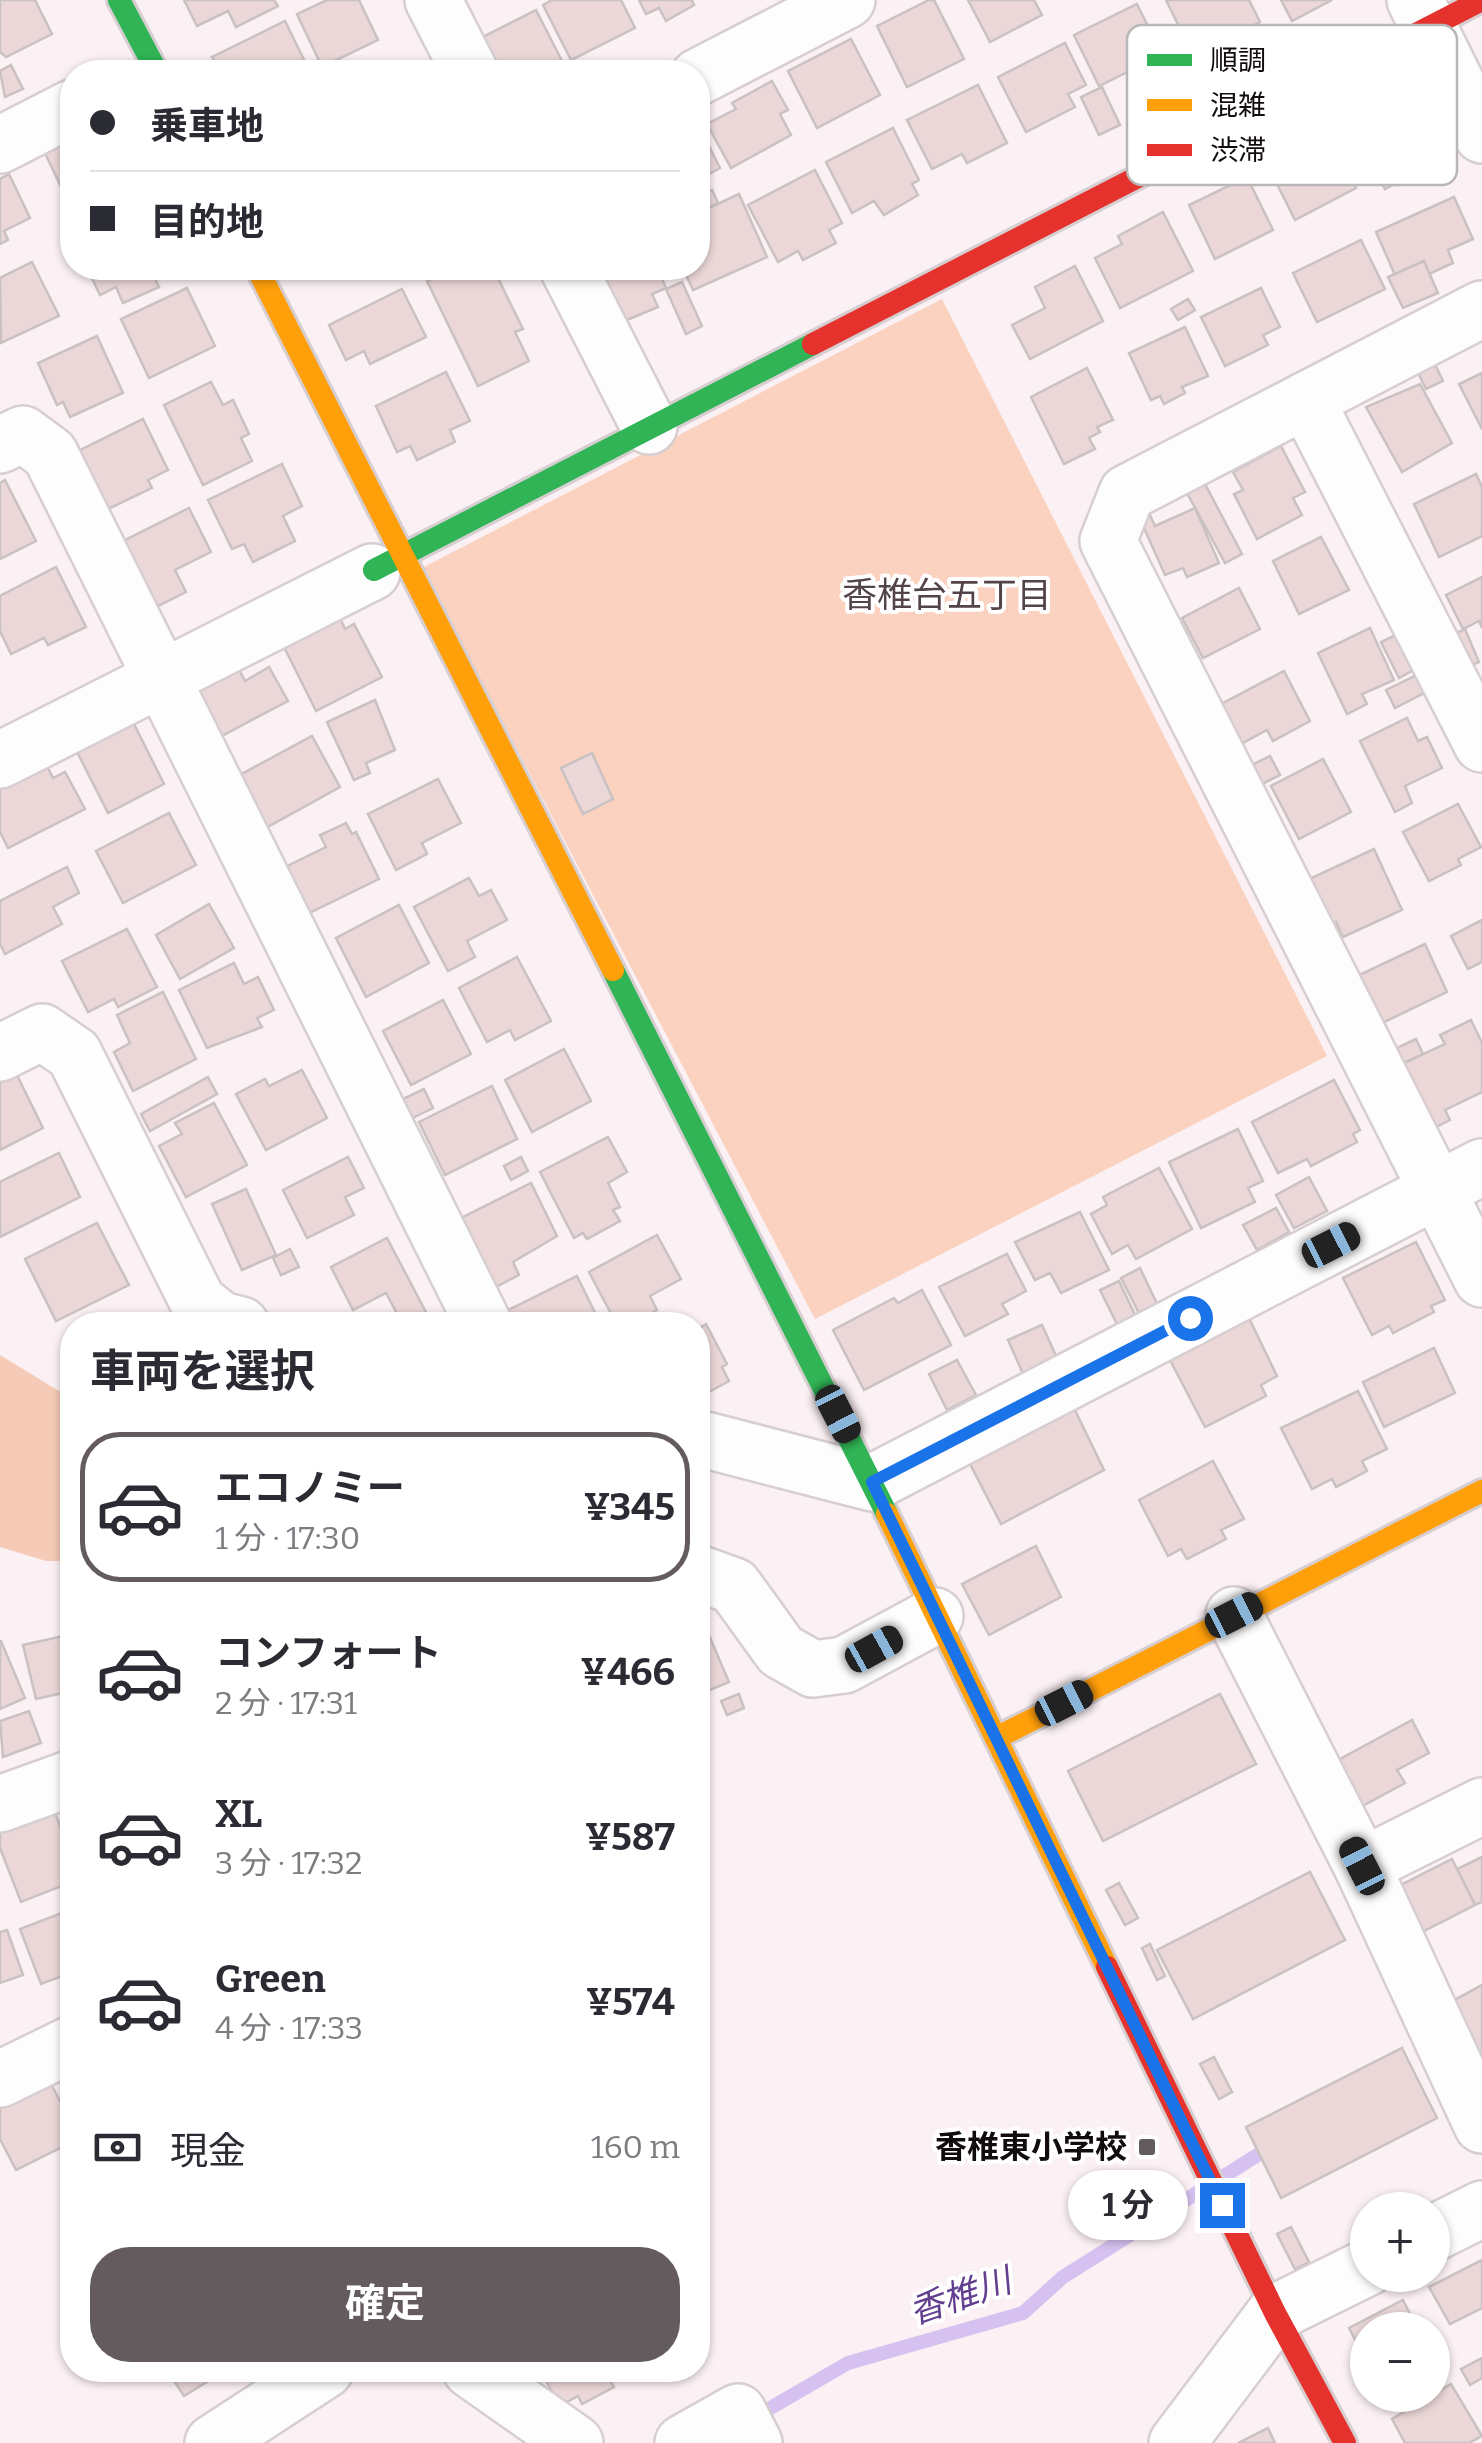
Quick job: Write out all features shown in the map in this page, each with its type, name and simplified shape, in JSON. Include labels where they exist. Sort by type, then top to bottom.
[{"type":"street","points":[[118,0],[145,60]]},
{"type":"street","points":[[433,0],[464,60]]},
{"type":"street","points":[[710,71],[846,0]]},
{"type":"street","points":[[1422,14],[1482,0]]},
{"type":"street","points":[[1457,85],[1482,135]]},
{"type":"street","points":[[0,145],[60,114]]},
{"type":"street","points":[[0,760],[388,562],[1127,171]]},
{"type":"street","points":[[262,280],[388,562],[872,1482],[1275,2313],[1345,2443]]},
{"type":"street","points":[[574,280],[648,426]]},
{"type":"street","points":[[1482,309],[1128,494],[1108,541],[1459,1178],[1482,1279]]},
{"type":"street","points":[[1306,400],[1482,744]]},
{"type":"street","points":[[0,445],[23,434],[50,454],[478,1312]]},
{"type":"street","points":[[0,1054],[42,1032],[74,1054],[198,1302],[210,1312]]},
{"type":"street","points":[[710,1441],[872,1482],[1459,1178]]},
{"type":"street","points":[[996,1738],[1482,1491]]},
{"type":"street","points":[[710,1577],[734,1586],[782,1651],[813,1669],[844,1665],[935,1616]]},
{"type":"street","points":[[1234,1615],[1471,2070],[1482,2125]]},
{"type":"street","points":[[0,1804],[60,1782]]},
{"type":"street","points":[[1362,1866],[1482,1806]]},
{"type":"street","points":[[0,2079],[60,2050]]},
{"type":"street","points":[[1450,2225],[1482,2209]]},
{"type":"street","points":[[1178,2443],[1275,2313],[1350,2275]]},
{"type":"street","points":[[213,2443],[307,2382]]},
{"type":"street","points":[[488,2382],[575,2443]]},
{"type":"street","points":[[683,2443],[738,2412],[754,2443]]},
{"type":"shaded area","points":[[942,299],[1327,1056],[815,1319],[422,568]]},
{"type":"shaded area","points":[[0,1355],[60,1392],[60,1561],[46,1561],[0,1547]]},
{"type":"building","points":[[0,0],[35,0],[52,34],[6,57],[0,52]]},
{"type":"building","points":[[184,0],[274,0],[278,6],[236,27],[228,11],[197,26]]},
{"type":"building","points":[[327,0],[359,0],[378,40],[337,60],[319,60],[297,14]]},
{"type":"building","points":[[552,0],[621,0],[635,28],[571,60],[543,5]]},
{"type":"building","points":[[639,0],[692,0],[694,5],[666,21],[659,8],[646,14]]},
{"type":"building","points":[[934,0],[964,59],[907,87],[877,26]]},
{"type":"building","points":[[968,0],[1034,0],[1042,15],[990,42]]},
{"type":"building","points":[[1166,0],[1249,0],[1260,22],[1254,25],[1178,25]]},
{"type":"building","points":[[1281,0],[1332,0],[1292,21]]},
{"type":"building","points":[[1137,4],[1147,25],[1127,25],[1127,72],[1099,86],[1074,35]]},
{"type":"building","points":[[536,10],[561,60],[485,60],[475,41]]},
{"type":"building","points":[[285,21],[304,60],[214,60],[212,57]]},
{"type":"building","points":[[851,39],[880,95],[817,128],[788,71]]},
{"type":"building","points":[[1065,43],[1086,85],[1068,94],[1075,107],[1026,132],[998,77]]},
{"type":"building","points":[[11,65],[23,89],[5,97],[0,71]]},
{"type":"building","points":[[772,81],[788,110],[780,114],[791,135],[731,168],[710,122],[736,109],[732,103]]},
{"type":"building","points":[[978,85],[1007,143],[967,163],[962,154],[932,169],[907,120]]},
{"type":"building","points":[[1102,87],[1120,125],[1099,135],[1081,97]]},
{"type":"building","points":[[893,128],[919,180],[912,184],[918,195],[884,215],[874,201],[852,213],[826,162]]},
{"type":"building","points":[[60,136],[60,184],[41,145]]},
{"type":"building","points":[[710,148],[720,168],[710,173]]},
{"type":"building","points":[[815,170],[842,223],[829,230],[836,243],[803,260],[798,251],[778,262],[748,205]]},
{"type":"building","points":[[9,174],[30,218],[4,231],[8,240],[0,244],[0,179]]},
{"type":"building","points":[[1230,185],[1251,185],[1273,230],[1215,259],[1189,205]]},
{"type":"building","points":[[1278,185],[1354,185],[1356,188],[1295,220]]},
{"type":"building","points":[[710,191],[718,203],[710,207]]},
{"type":"building","points":[[739,194],[767,257],[693,290],[688,280],[710,280],[710,207]]},
{"type":"building","points":[[1454,197],[1473,239],[1448,250],[1453,263],[1429,274],[1424,261],[1395,275],[1376,232]]},
{"type":"building","points":[[1163,212],[1193,271],[1120,308],[1095,258],[1122,244],[1118,236]]},
{"type":"building","points":[[1361,240],[1385,289],[1317,322],[1293,273]]},
{"type":"building","points":[[1424,261],[1438,293],[1403,308],[1388,277]]},
{"type":"building","points":[[32,262],[59,316],[1,343],[0,278]]},
{"type":"building","points":[[1075,266],[1103,321],[1030,359],[1012,325],[1045,308],[1035,287]]},
{"type":"building","points":[[93,280],[156,280],[159,287],[123,303],[116,287],[100,295]]},
{"type":"building","points":[[499,280],[523,329],[515,332],[529,361],[478,386],[427,281]]},
{"type":"building","points":[[584,280],[662,280],[666,288],[652,294],[658,307],[605,329]]},
{"type":"building","points":[[682,282],[702,326],[686,334],[666,289]]},
{"type":"building","points":[[187,288],[215,346],[149,378],[121,319]]},
{"type":"building","points":[[1261,288],[1280,327],[1263,335],[1268,345],[1225,366],[1201,317]]},
{"type":"building","points":[[402,289],[426,337],[370,364],[364,351],[346,360],[329,325]]},
{"type":"building","points":[[1188,299],[1195,310],[1178,320],[1171,309]]},
{"type":"building","points":[[1185,327],[1208,376],[1182,387],[1185,393],[1164,404],[1160,396],[1151,400],[1129,353]]},
{"type":"building","points":[[97,336],[123,393],[70,417],[63,402],[57,405],[38,363]]},
{"type":"building","points":[[1427,348],[1443,381],[1426,389],[1410,356]]},
{"type":"building","points":[[1087,368],[1113,420],[1097,427],[1100,432],[1089,438],[1095,449],[1064,464],[1031,397]]},
{"type":"building","points":[[446,372],[470,421],[450,430],[455,442],[417,460],[410,446],[397,452],[376,406]]},
{"type":"building","points":[[1482,373],[1482,429],[1459,384]]},
{"type":"building","points":[[211,382],[223,405],[233,400],[249,434],[241,438],[252,461],[203,485],[164,405]]},
{"type":"building","points":[[1420,384],[1452,443],[1402,472],[1366,407]]},
{"type":"building","points":[[143,419],[168,470],[148,480],[152,488],[106,510],[78,451]]},
{"type":"building","points":[[1281,446],[1305,492],[1293,498],[1302,515],[1257,539],[1234,494],[1243,490],[1233,472]]},
{"type":"building","points":[[282,464],[302,506],[283,516],[295,541],[253,562],[244,544],[232,549],[208,500]]},
{"type":"building","points":[[1476,474],[1482,487],[1482,536],[1439,557],[1414,504]]},
{"type":"building","points":[[5,480],[36,541],[0,559],[0,483]]},
{"type":"building","points":[[1205,484],[1242,554],[1225,563],[1187,493]]},
{"type":"building","points":[[189,508],[211,552],[175,570],[186,592],[148,611],[115,545]]},
{"type":"building","points":[[1195,508],[1219,563],[1187,577],[1183,568],[1165,575],[1140,519],[1150,515],[1155,526]]},
{"type":"building","points":[[1321,537],[1349,590],[1299,614],[1273,561]]},
{"type":"building","points":[[56,567],[86,627],[48,645],[44,638],[11,654],[0,631],[0,596]]},
{"type":"building","points":[[1482,577],[1482,628],[1479,621],[1463,629],[1446,595]]},
{"type":"building","points":[[1239,588],[1260,629],[1203,658],[1182,618]]},
{"type":"building","points":[[336,610],[345,629],[354,624],[382,677],[316,711],[280,639]]},
{"type":"building","points":[[1370,628],[1394,680],[1362,694],[1367,704],[1347,714],[1318,653]]},
{"type":"building","points":[[1465,629],[1479,662],[1462,669],[1448,637]]},
{"type":"building","points":[[1400,633],[1417,668],[1399,678],[1381,642]]},
{"type":"building","points":[[238,667],[245,681],[269,667],[288,701],[216,739],[191,693]]},
{"type":"building","points":[[1284,671],[1310,721],[1273,741],[1267,730],[1241,744],[1221,704]]},
{"type":"building","points":[[1419,674],[1428,691],[1395,708],[1386,690]]},
{"type":"building","points":[[375,700],[395,750],[366,763],[370,773],[354,780],[327,722]]},
{"type":"building","points":[[1407,718],[1418,741],[1427,737],[1442,768],[1405,786],[1412,803],[1395,812],[1360,741]]},
{"type":"building","points":[[133,722],[164,784],[108,813],[72,742]]},
{"type":"building","points":[[312,736],[340,787],[264,829],[236,777]]},
{"type":"building","points":[[592,753],[613,799],[583,814],[561,768]]},
{"type":"building","points":[[1270,756],[1280,775],[1244,793],[1234,774]]},
{"type":"building","points":[[1323,759],[1351,812],[1299,839],[1271,786]]},
{"type":"building","points":[[44,760],[53,778],[65,772],[85,809],[8,848],[0,832],[0,782]]},
{"type":"building","points":[[438,779],[461,823],[422,843],[427,854],[396,870],[368,814]]},
{"type":"building","points":[[1458,804],[1481,847],[1458,859],[1461,865],[1429,881],[1403,832]]},
{"type":"building","points":[[169,813],[196,865],[123,903],[96,851]]},
{"type":"building","points":[[346,823],[352,834],[356,832],[379,879],[303,916],[281,869],[326,847],[320,835]]},
{"type":"building","points":[[1374,849],[1402,910],[1343,937],[1336,922],[1329,926],[1307,880]]},
{"type":"building","points":[[67,867],[79,893],[53,907],[62,924],[5,954],[0,944],[0,901]]},
{"type":"building","points":[[469,878],[479,896],[491,890],[507,920],[467,941],[475,957],[448,971],[414,907]]},
{"type":"building","points":[[209,904],[234,948],[180,979],[156,935]]},
{"type":"building","points":[[399,905],[429,963],[366,997],[336,938]]},
{"type":"building","points":[[1482,920],[1482,962],[1468,969],[1451,936]]},
{"type":"building","points":[[127,929],[157,987],[118,1007],[114,999],[88,1012],[62,961]]},
{"type":"building","points":[[1425,944],[1447,992],[1380,1024],[1357,976]]},
{"type":"building","points":[[517,957],[551,1021],[515,1040],[510,1030],[487,1042],[459,988]]},
{"type":"building","points":[[234,963],[244,984],[258,977],[274,1010],[257,1018],[262,1027],[207,1048],[179,990]]},
{"type":"building","points":[[163,992],[196,1059],[133,1091],[114,1052],[130,1043],[117,1015]]},
{"type":"building","points":[[443,1000],[471,1054],[411,1085],[383,1031]]},
{"type":"building","points":[[1471,1020],[1482,1043],[1482,1092],[1445,1110],[1450,1120],[1418,1136],[1387,1071],[1445,1044],[1440,1035]]},
{"type":"building","points":[[1416,1039],[1423,1054],[1385,1072],[1378,1057]]},
{"type":"building","points":[[564,1049],[591,1101],[532,1132],[505,1080]]},
{"type":"building","points":[[12,1065],[43,1128],[0,1150],[0,1071]]},
{"type":"building","points":[[302,1070],[327,1118],[266,1150],[236,1094],[265,1079],[269,1086]]},
{"type":"building","points":[[208,1077],[217,1094],[150,1131],[141,1114]]},
{"type":"building","points":[[1334,1080],[1360,1130],[1353,1134],[1357,1142],[1311,1166],[1307,1159],[1278,1173],[1252,1122]]},
{"type":"building","points":[[492,1086],[517,1139],[445,1175],[419,1122]]},
{"type":"building","points":[[424,1089],[433,1108],[396,1126],[386,1107]]},
{"type":"building","points":[[214,1103],[247,1165],[186,1197],[159,1146],[182,1134],[175,1123]]},
{"type":"building","points":[[1238,1129],[1263,1181],[1248,1188],[1255,1202],[1201,1228],[1169,1162]]},
{"type":"building","points":[[608,1137],[627,1172],[608,1183],[620,1207],[613,1210],[620,1221],[587,1239],[583,1233],[574,1238],[540,1172]]},
{"type":"building","points":[[59,1153],[80,1197],[0,1237],[0,1182]]},
{"type":"building","points":[[348,1157],[364,1188],[345,1197],[354,1215],[307,1238],[283,1190]]},
{"type":"building","points":[[521,1157],[528,1171],[511,1180],[504,1166]]},
{"type":"building","points":[[1159,1168],[1192,1229],[1136,1259],[1128,1245],[1112,1254],[1091,1214],[1107,1205],[1103,1197]]},
{"type":"building","points":[[1309,1177],[1327,1211],[1294,1228],[1276,1195]]},
{"type":"building","points":[[531,1183],[557,1236],[513,1262],[519,1275],[488,1291],[453,1222]]},
{"type":"building","points":[[246,1189],[276,1255],[242,1270],[212,1204]]},
{"type":"building","points":[[1276,1208],[1289,1232],[1257,1250],[1243,1225]]},
{"type":"building","points":[[1080,1212],[1109,1270],[1061,1293],[1050,1273],[1035,1280],[1015,1242]]},
{"type":"building","points":[[97,1223],[129,1285],[74,1312],[60,1312],[56,1321],[25,1259]]},
{"type":"building","points":[[657,1235],[681,1279],[650,1296],[657,1310],[653,1312],[610,1312],[589,1272]]},
{"type":"building","points":[[387,1238],[426,1312],[396,1312],[386,1293],[353,1310],[331,1267]]},
{"type":"building","points":[[1416,1242],[1445,1300],[1431,1306],[1434,1312],[1393,1333],[1389,1326],[1372,1335],[1343,1278]]},
{"type":"building","points":[[290,1249],[299,1267],[281,1275],[273,1258]]},
{"type":"building","points":[[1007,1254],[1026,1291],[1002,1304],[1008,1314],[965,1336],[939,1287]]},
{"type":"building","points":[[1140,1268],[1159,1308],[1141,1317],[1121,1278]]},
{"type":"building","points":[[577,1276],[595,1312],[504,1312]]},
{"type":"building","points":[[1119,1281],[1136,1317],[1118,1326],[1100,1290]]},
{"type":"building","points":[[922,1290],[951,1345],[864,1390],[833,1330],[894,1298],[898,1303]]},
{"type":"building","points":[[1249,1318],[1277,1376],[1261,1385],[1266,1396],[1205,1427],[1169,1358]]},
{"type":"building","points":[[1042,1325],[1058,1360],[1024,1376],[1008,1340]]},
{"type":"building","points":[[710,1332],[727,1364],[722,1367],[729,1381],[710,1391]]},
{"type":"building","points":[[1434,1348],[1455,1393],[1384,1427],[1363,1382]]},
{"type":"building","points":[[957,1360],[976,1395],[947,1410],[929,1374]]},
{"type":"building","points":[[1358,1391],[1387,1449],[1362,1461],[1367,1471],[1336,1487],[1332,1479],[1312,1489],[1281,1428]]},
{"type":"building","points":[[1074,1408],[1104,1470],[1001,1524],[969,1462]]},
{"type":"building","points":[[1213,1461],[1244,1519],[1221,1530],[1226,1539],[1187,1559],[1181,1549],[1168,1556],[1139,1500]]},
{"type":"building","points":[[1036,1546],[1061,1597],[989,1635],[962,1584]]},
{"type":"building","points":[[60,1637],[60,1694],[36,1699],[23,1645]]},
{"type":"building","points":[[710,1638],[729,1682],[710,1690]]},
{"type":"building","points":[[0,1641],[25,1698],[0,1709]]},
{"type":"building","points":[[739,1694],[744,1708],[727,1715],[721,1701]]},
{"type":"building","points":[[1220,1694],[1256,1764],[1103,1841],[1068,1771]]},
{"type":"building","points":[[29,1711],[41,1743],[3,1757],[0,1721]]},
{"type":"building","points":[[1412,1720],[1429,1753],[1397,1770],[1405,1783],[1353,1811],[1329,1765]]},
{"type":"building","points":[[52,1805],[60,1826],[60,1887],[21,1902],[0,1848],[0,1825]]},
{"type":"building","points":[[1482,1857],[1482,1902],[1475,1905],[1457,1869]]},
{"type":"building","points":[[1452,1859],[1475,1905],[1414,1936],[1391,1890]]},
{"type":"building","points":[[1310,1872],[1345,1940],[1193,2019],[1157,1950]]},
{"type":"building","points":[[1119,1883],[1138,1918],[1125,1925],[1106,1890]]},
{"type":"building","points":[[60,1914],[60,1977],[41,1984],[20,1929]]},
{"type":"building","points":[[7,1930],[23,1975],[0,1983],[0,1932]]},
{"type":"building","points":[[1150,1944],[1165,1976],[1157,1980],[1142,1948]]},
{"type":"building","points":[[1482,1985],[1482,2056],[1479,2057],[1449,2003]]},
{"type":"building","points":[[1402,2048],[1437,2118],[1281,2198],[1246,2127]]},
{"type":"building","points":[[1214,2057],[1232,2092],[1219,2099],[1200,2064]]},
{"type":"building","points":[[48,2078],[60,2101],[60,2148],[16,2170],[0,2139],[0,2103]]},
{"type":"building","points":[[1291,2227],[1309,2262],[1295,2269],[1277,2234]]},
{"type":"building","points":[[1482,2260],[1482,2308],[1450,2324],[1450,2312],[1443,2312],[1432,2292],[1450,2292],[1450,2276]]},
{"type":"building","points":[[1403,2300],[1409,2312],[1380,2312]]},
{"type":"building","points":[[1482,2358],[1482,2378],[1470,2385],[1461,2369]]},
{"type":"building","points":[[175,2382],[207,2382],[184,2396]]},
{"type":"building","points":[[547,2382],[611,2382],[614,2387],[582,2404],[578,2396],[560,2406]]},
{"type":"building","points":[[1450,2385],[1482,2436],[1469,2443],[1405,2443],[1392,2419],[1404,2412],[1450,2412]]},
{"type":"building","points":[[1268,2428],[1275,2443],[1238,2443]]},
{"type":"waterway","name":"香椎川","points":[[1221,2178],[1275,2144]]},
{"type":"waterway","name":"香椎川","points":[[755,2417],[848,2363],[1023,2313],[1063,2277],[1203,2189]]},
{"type":"traffic: fast","points":[[119,0],[151,60]]},
{"type":"traffic: fast","points":[[374,570],[813,344]]},
{"type":"traffic: fast","points":[[613,970],[887,1514]]},
{"type":"traffic: slow","points":[[263,280],[613,970]]},
{"type":"traffic: slow","points":[[996,1738],[1482,1491]]},
{"type":"traffic: slow","points":[[887,1514],[1107,1967]]},
{"type":"traffic: jam","points":[[1433,25],[1482,0]]},
{"type":"traffic: jam","points":[[813,344],[1127,183]]},
{"type":"traffic: jam","points":[[1107,1967],[1275,2313],[1345,2443]]},
{"type":"place","name":"香椎東小学校","points":[[1147,2147]]},
{"type":"district","name":"香椎台五丁目","points":[[947,595]]},
{"type":"route","points":[[1190,1318],[872,1482],[1222,2205]]}]
